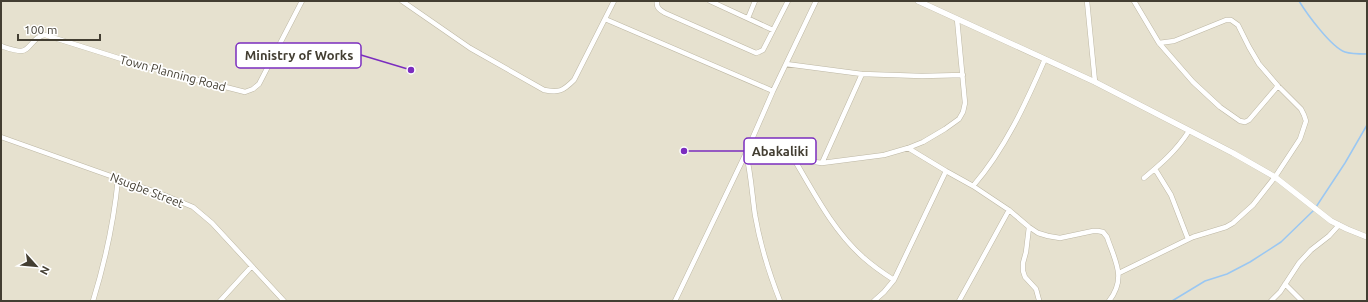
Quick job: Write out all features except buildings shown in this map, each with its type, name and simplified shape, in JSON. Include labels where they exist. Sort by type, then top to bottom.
[{"type":"street","name":"Town Planning Road","points":[[1,46],[21,51],[26,49],[38,36],[45,35],[146,67],[245,92],[253,89],[258,84],[302,1]]},
{"type":"street","points":[[402,1],[470,48],[544,90],[555,92],[565,89],[574,80],[614,1]]},
{"type":"street","points":[[657,1],[658,8],[665,13],[756,52],[763,50],[788,1]]},
{"type":"street","points":[[710,1],[773,30]]},
{"type":"street","points":[[748,18],[755,1]]},
{"type":"street","points":[[677,301],[746,153],[773,90],[816,1]]},
{"type":"street","points":[[921,1],[1095,82],[1233,153],[1275,177],[1319,212],[1339,225],[1367,237]]},
{"type":"street","points":[[1087,1],[1095,82]]},
{"type":"street","points":[[1134,1],[1159,43],[1193,82],[1220,107],[1240,121],[1244,122],[1249,120],[1278,86]]},
{"type":"street","points":[[605,19],[773,90]]},
{"type":"street","points":[[746,153],[822,163],[884,155],[923,142],[945,129],[959,119],[963,112],[965,103],[957,19]]},
{"type":"street","points":[[1119,273],[1188,239],[1226,227],[1233,223],[1253,205],[1275,177],[1300,139],[1306,122],[1300,109],[1259,64],[1248,47],[1238,25],[1231,20],[1226,20],[1174,41],[1159,43]]},
{"type":"street","points":[[973,186],[983,174],[1016,120],[1029,97],[1045,59]]},
{"type":"street","points":[[786,64],[862,74],[922,76],[963,75]]},
{"type":"street","points":[[822,163],[862,74]]},
{"type":"street","points":[[1144,178],[1180,146],[1189,131]]},
{"type":"street","name":"Nsugbe Street","points":[[1,137],[164,195],[193,207],[212,223],[284,301]]},
{"type":"street","points":[[908,148],[973,186],[1009,210],[1038,233],[1060,238],[1093,231],[1103,232],[1107,237],[1119,273],[1117,290],[1110,301]]},
{"type":"street","points":[[746,153],[751,172],[755,214],[762,249],[780,301]]},
{"type":"street","points":[[794,159],[833,222],[851,245],[875,268],[894,280]]},
{"type":"street","points":[[1155,169],[1171,195],[1188,239]]},
{"type":"street","points":[[874,301],[894,280],[946,171]]},
{"type":"street","points":[[93,301],[116,202],[118,179]]},
{"type":"street","points":[[959,301],[1009,210]]},
{"type":"street","points":[[1271,301],[1299,263],[1339,225]]},
{"type":"street","points":[[1029,227],[1022,271],[1024,277],[1036,289],[1039,300]]},
{"type":"street","points":[[220,301],[251,267]]},
{"type":"street","points":[[1285,284],[1302,301]]},
{"type":"shaded area","points":[[1,1],[1367,1],[1367,301],[1,301]]},
{"type":"waterway","points":[[1299,1],[1320,30],[1339,49],[1350,53],[1367,54]]},
{"type":"waterway","points":[[1316,207],[1345,163],[1367,125]]},
{"type":"waterway","points":[[1172,301],[1205,281],[1227,274],[1250,262],[1281,242],[1314,210]]},
{"type":"place","name":"Ministry of Works","points":[[411,70]]},
{"type":"place","name":"Abakaliki","points":[[684,151]]}]
